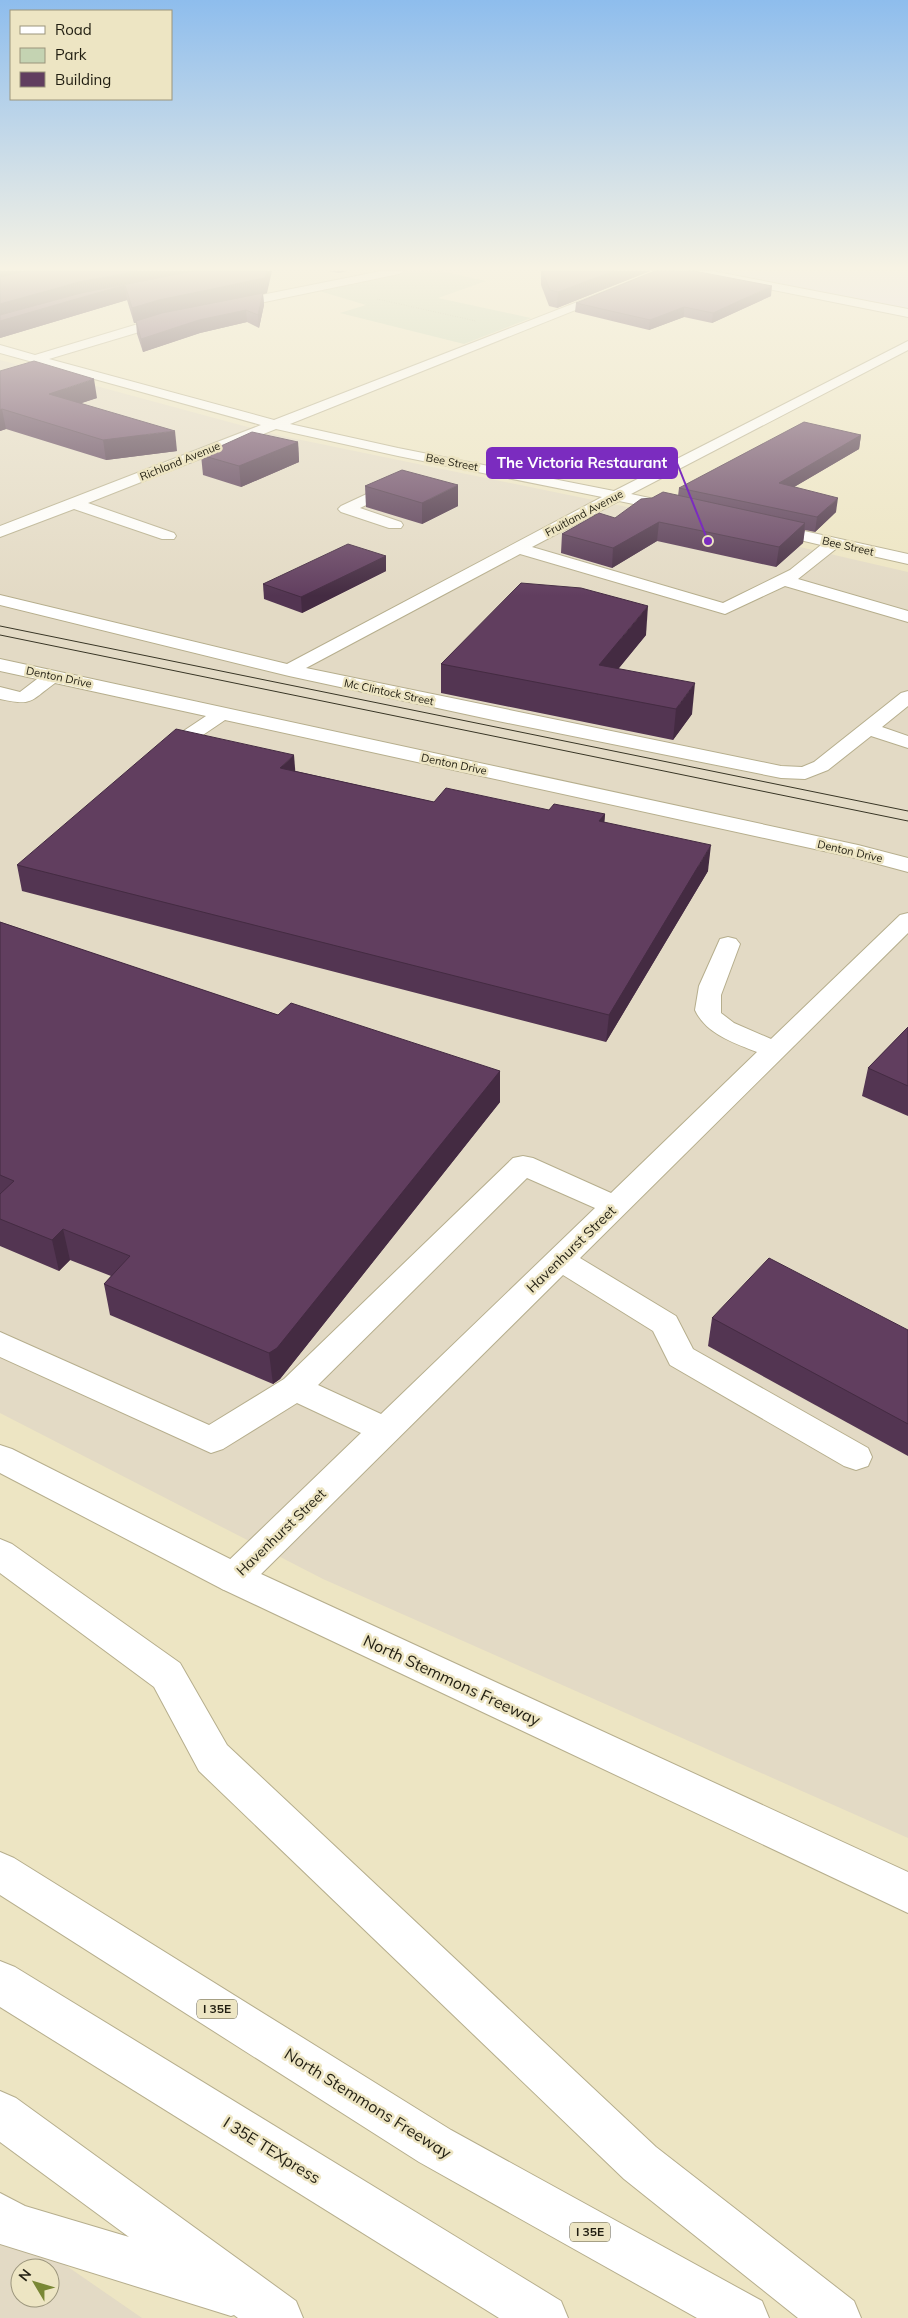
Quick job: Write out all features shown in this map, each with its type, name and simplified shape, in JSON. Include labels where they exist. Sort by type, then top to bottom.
[{"type":"main road","name":"Bee Street","points":[[108,379],[273,424],[695,512]]},
{"type":"main road","name":"Richland Avenue","points":[[0,532],[388,379]]},
{"type":"main road","name":"Fruitland Avenue","points":[[289,670],[517,548],[842,379]]},
{"type":"main road","points":[[434,475],[456,463]]},
{"type":"main road","points":[[396,525],[346,509],[398,484],[417,479]]},
{"type":"main road","points":[[73,503],[168,536]]},
{"type":"main road","name":"Bee Street","points":[[752,524],[908,559]]},
{"type":"main road","points":[[517,548],[725,609],[796,574],[834,542]]},
{"type":"main road","points":[[601,593],[625,580]]},
{"type":"main road","points":[[783,580],[908,617]]},
{"type":"main road","name":"Mc Clintock Street","points":[[0,600],[289,670],[493,714],[781,772],[804,773],[821,766],[868,729]]},
{"type":"main road","name":"Denton Drive","points":[[0,665],[858,852],[908,865]]},
{"type":"main road","points":[[0,693],[23,698],[52,676]]},
{"type":"main road","points":[[868,729],[908,697]]},
{"type":"main road","points":[[146,765],[220,714]]},
{"type":"main road","points":[[868,729],[908,742]]},
{"type":"main road","name":"Havenhurst Street","points":[[234,1578],[908,920]]},
{"type":"main road","points":[[728,944],[712,984],[707,1010],[710,1019],[723,1027],[775,1050]]},
{"type":"main road","points":[[0,1344],[211,1440],[295,1388],[524,1165],[615,1206]]},
{"type":"main road","points":[[560,1259],[665,1324],[681,1357],[856,1457]]},
{"type":"main road","points":[[295,1388],[386,1431]]},
{"type":"main road","name":"North Stemmons Freeway","points":[[0,1458],[234,1578],[908,1892]]},
{"type":"main road","points":[[0,1554],[167,1674],[213,1758],[220,1765],[640,2163],[837,2318]]},
{"type":"main road","name":"North Stemmons Freeway","points":[[0,1872],[435,2146],[746,2318]]},
{"type":"main road","name":"I 35E TEXpress","points":[[0,1982],[544,2318]]},
{"type":"main road","points":[[0,2114],[265,2308]]},
{"type":"main road","points":[[0,2217],[14,2226],[265,2308]]},
{"type":"shaded area","points":[[0,379],[71,379],[277,435],[632,508],[908,572],[908,1838],[323,1579],[0,1413]]},
{"type":"shaded area","points":[[0,2220],[55,2258],[10,2258],[10,2308],[60,2308],[60,2261],[142,2318],[0,2318]]},
{"type":"building","points":[[0,379],[93,379],[49,394],[175,431],[103,440],[2,409],[0,410]]},
{"type":"building","points":[[804,422],[861,435],[779,483],[838,498],[817,517],[679,488]]},
{"type":"building","points":[[252,432],[298,442],[239,466],[201,455]]},
{"type":"building","points":[[402,470],[458,485],[422,503],[365,486]]},
{"type":"building","points":[[663,492],[805,523],[779,547],[659,522],[613,548],[562,534],[599,513],[615,518],[641,499],[652,498]]},
{"type":"building","points":[[348,544],[386,556],[301,597],[263,584]]},
{"type":"building","points":[[521,583],[581,588],[648,606],[599,665],[695,683],[676,709],[441,664]]},
{"type":"building","points":[[176,729],[294,755],[280,768],[434,802],[446,788],[549,810],[554,804],[605,814],[599,821],[711,845],[609,1015],[17,865]]},
{"type":"building","points":[[0,922],[278,1015],[291,1003],[500,1071],[277,1348],[269,1353],[104,1284],[130,1256],[63,1229],[52,1240],[0,1219],[0,1194],[14,1181],[0,1175]]},
{"type":"building","points":[[908,1027],[908,1086],[868,1068]]},
{"type":"building","points":[[769,1258],[908,1330],[908,1424],[712,1318]]},
{"type":"tram line","points":[[0,626],[908,811]]},
{"type":"tram line","points":[[0,635],[908,821]]},
{"type":"place","name":"The Victoria Restaurant","points":[[708,541]]}]
